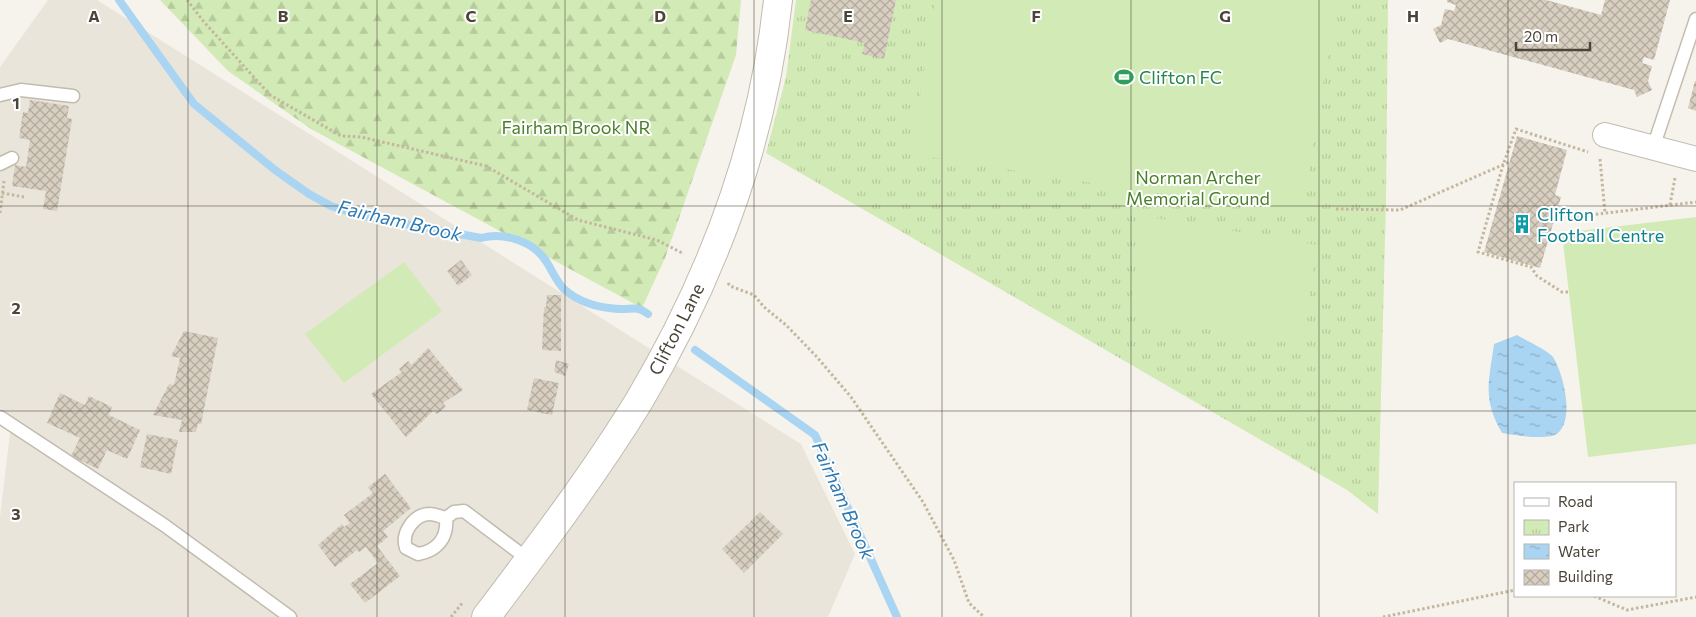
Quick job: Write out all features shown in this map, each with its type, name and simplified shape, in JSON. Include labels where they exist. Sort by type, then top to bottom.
[{"type":"street","name":"Clifton Lane","points":[[486,617],[576,496],[638,402],[687,312],[717,274],[765,86],[778,0]]},
{"type":"street","points":[[1598,147],[1653,148],[1696,159]]},
{"type":"lane","points":[[1653,148],[1696,19]]},
{"type":"lane","points":[[0,94],[20,90],[73,96]]},
{"type":"lane","points":[[0,417],[164,525],[290,617]]},
{"type":"lane","points":[[446,518],[459,511],[469,514],[529,560]]},
{"type":"path","points":[[188,0],[204,22],[270,95],[341,136],[361,137],[486,166],[578,220],[656,240],[717,274],[730,286],[754,294],[764,307],[786,325],[816,356],[851,397],[923,502],[954,560],[969,602],[984,617]]},
{"type":"path","points":[[1568,292],[1562,292],[1537,276],[1531,267],[1478,252],[1503,165],[1516,129],[1598,147],[1606,213]]},
{"type":"path","points":[[0,213],[6,161]]},
{"type":"path","points":[[1336,209],[1400,210],[1509,162]]},
{"type":"path","points":[[2,193],[24,197]]},
{"type":"path","points":[[1566,218],[1696,202]]},
{"type":"path","points":[[1382,617],[1514,590]]},
{"type":"path","points":[[1596,597],[1627,610],[1696,596]]},
{"type":"shaded area","points":[[48,0],[97,0],[801,444],[855,554],[828,617],[0,617],[0,517],[12,416],[0,408],[0,67]]},
{"type":"green space","name":"Fairham Brook NR","points":[[160,0],[741,0],[736,55],[665,258],[642,308],[311,129],[228,71]]},
{"type":"green space","name":"Norman Archer Memorial Ground","points":[[796,0],[1388,0],[1386,200],[1378,514],[1347,490],[766,153],[786,77]]},
{"type":"green space","name":"Clifton FC","points":[[935,0],[1336,0],[1302,216],[911,154]]},
{"type":"green space","points":[[1144,216],[1317,245],[1302,345],[1128,316]]},
{"type":"green space","points":[[1696,217],[1696,444],[1588,457],[1562,233]]},
{"type":"green space","points":[[404,262],[442,311],[344,383],[305,334]]},
{"type":"water","points":[[1517,335],[1542,348],[1553,357],[1557,364],[1566,395],[1567,407],[1563,426],[1554,435],[1531,437],[1502,433],[1496,421],[1489,399],[1489,380],[1494,344]]},
{"type":"building","points":[[811,0],[896,0],[884,59],[862,54],[865,43],[805,30]]},
{"type":"building","points":[[1447,0],[1546,0],[1601,15],[1605,0],[1670,0],[1654,60],[1644,57],[1642,63],[1652,66],[1648,81],[1652,90],[1637,97],[1634,90],[1448,39],[1440,43],[1433,29],[1441,25],[1445,9],[1454,11],[1456,5],[1447,2]]},
{"type":"building","points":[[1696,81],[1696,111],[1688,108]]},
{"type":"building","points":[[30,100],[69,106],[67,118],[72,119],[57,211],[43,209],[46,191],[12,186],[15,165],[26,167],[30,140],[19,138],[23,112],[28,113]]},
{"type":"building","name":"Clifton Football Centre","points":[[1517,136],[1567,150],[1555,195],[1561,197],[1540,268],[1484,252]]},
{"type":"building","points":[[461,260],[472,275],[458,286],[447,271]]},
{"type":"building","points":[[547,295],[561,295],[561,351],[542,350],[544,307],[546,307]]},
{"type":"building","points":[[184,331],[218,338],[201,424],[198,424],[196,432],[179,432],[182,420],[153,415],[169,384],[174,385],[180,358],[171,356]]},
{"type":"building","points":[[428,348],[463,390],[443,403],[446,407],[437,414],[433,411],[406,437],[371,394],[402,372],[399,369],[408,361],[412,365]]},
{"type":"building","points":[[556,360],[569,364],[565,376],[554,372]]},
{"type":"building","points":[[534,378],[559,383],[552,415],[527,410]]},
{"type":"building","points":[[60,393],[85,405],[89,396],[112,407],[109,415],[140,430],[127,459],[107,450],[98,469],[71,456],[80,438],[47,423]]},
{"type":"building","points":[[147,434],[178,440],[171,474],[140,467]]},
{"type":"building","points":[[385,474],[411,508],[383,531],[388,537],[377,546],[400,576],[365,603],[350,584],[378,563],[366,547],[359,552],[357,550],[335,567],[318,545],[342,524],[344,527],[350,523],[344,515],[373,493],[368,487]]},
{"type":"building","points":[[760,512],[783,534],[744,573],[722,549]]},
{"type":"waterway","name":"Fairham Brook","points":[[119,0],[194,104],[275,170],[309,194],[331,206],[363,216],[481,238],[490,236],[508,237],[526,243],[540,254],[562,287],[571,295],[598,306],[637,309],[648,314]]},
{"type":"waterway","name":"Fairham Brook","points":[[695,350],[815,435],[897,617]]},
{"type":"place","name":"Clifton FC","points":[[1124,77]]},
{"type":"place","name":"Clifton Football Centre","points":[[1522,224]]}]
